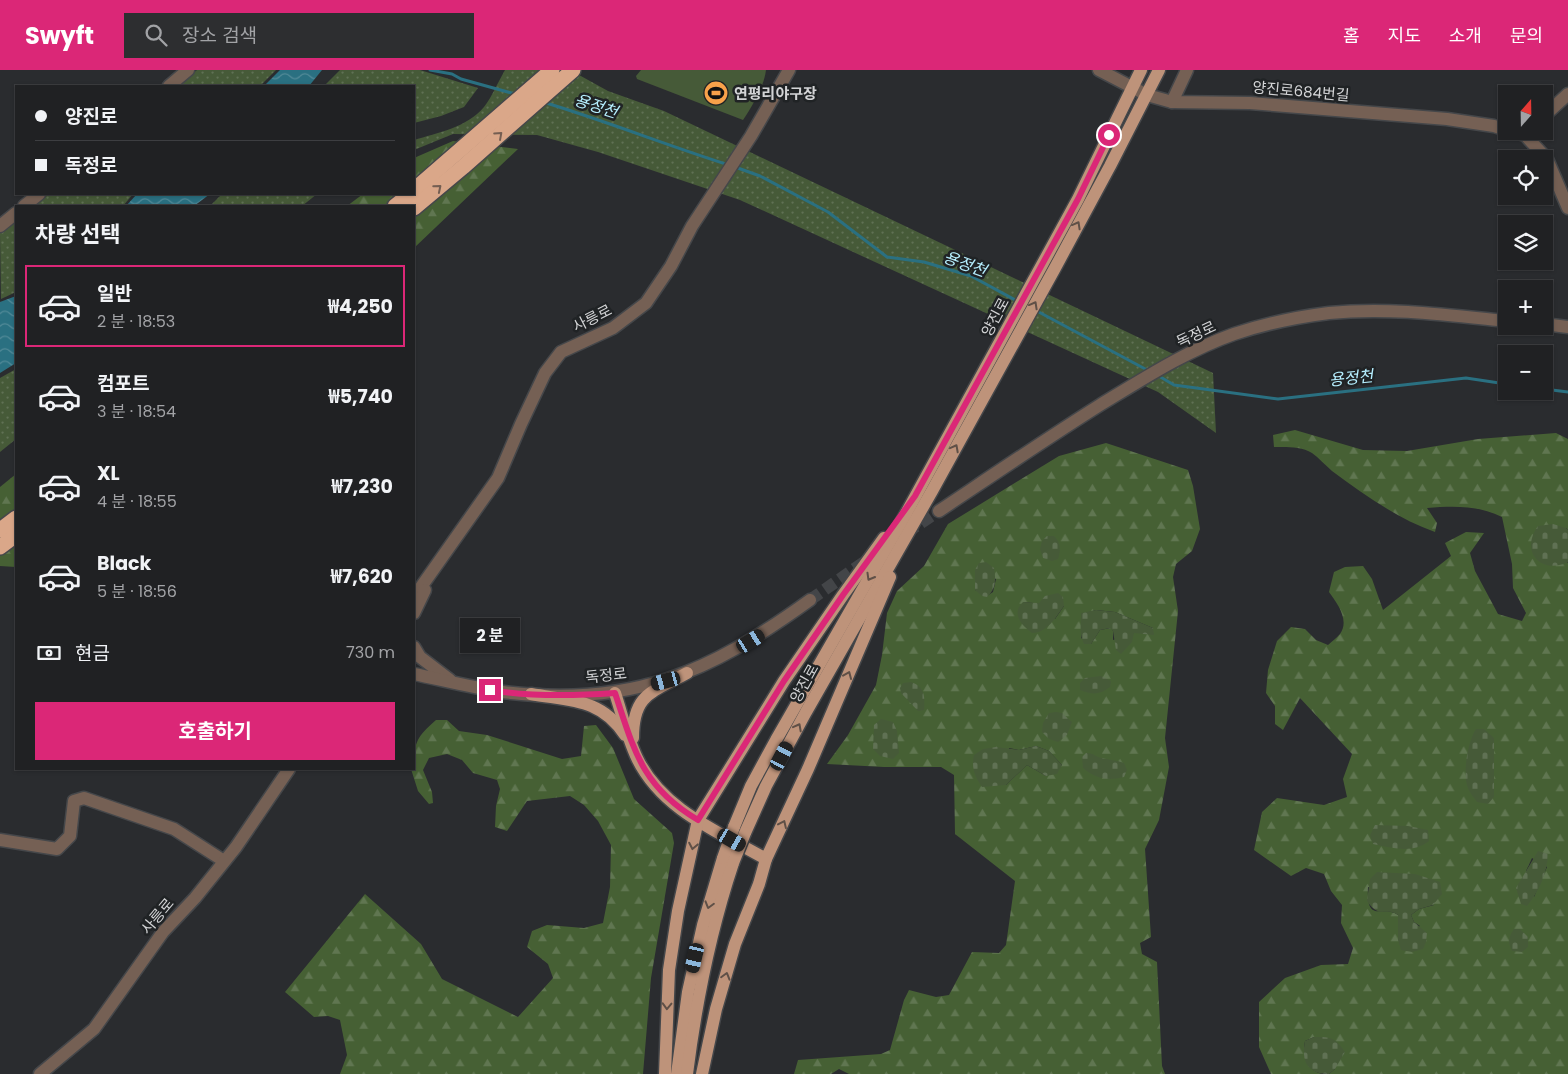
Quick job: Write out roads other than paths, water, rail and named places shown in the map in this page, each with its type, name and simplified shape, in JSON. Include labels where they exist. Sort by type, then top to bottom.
[{"type":"highway","points":[[415,207],[552,70]]},
{"type":"highway","points":[[415,189],[458,162],[572,70]]},
{"type":"highway","points":[[396,205],[409,195]]},
{"type":"highway","points":[[0,530],[15,519]]},
{"type":"highway","points":[[0,547],[15,536]]},
{"type":"main road","name":"양진로","points":[[739,830],[766,786],[932,491],[1009,339],[1043,262],[1078,199],[1141,70]]},
{"type":"main road","name":"양진로","points":[[677,1074],[688,992],[703,925],[739,830],[751,786],[915,496],[1009,339],[1055,268],[1159,70]]},
{"type":"main road","points":[[702,1074],[716,1009],[735,944],[759,884],[766,859],[808,769],[889,578],[932,491]]},
{"type":"main road","points":[[665,1074],[669,970],[678,911],[698,820],[789,674],[843,595],[915,496]]},
{"type":"main road","points":[[633,748],[634,717],[640,703],[646,697],[687,673]]},
{"type":"main road","points":[[615,693],[633,748]]},
{"type":"main road","points":[[531,694],[597,707],[611,717],[619,726],[645,771],[663,795],[673,804],[766,859]]},
{"type":"main road","name":"양진로","points":[[688,1074],[696,1012],[728,860]]},
{"type":"street","points":[[169,85],[188,70]]},
{"type":"street","name":"사릉로","points":[[415,596],[498,478],[521,424],[546,373],[562,352],[613,328],[646,303],[671,266],[692,226],[748,138],[788,70]]},
{"type":"street","name":"양진로684번길","points":[[1099,70],[1147,95],[1172,102],[1250,102],[1447,119],[1498,129]]},
{"type":"street","points":[[1172,102],[1187,70]]},
{"type":"street","points":[[1553,108],[1568,94]]},
{"type":"street","points":[[1532,140],[1547,159],[1568,208]]},
{"type":"street","points":[[25,205],[38,195]]},
{"type":"street","points":[[0,226],[15,213]]},
{"type":"street","name":"독정로","points":[[939,511],[1116,395],[1172,363],[1232,335],[1263,326],[1330,313],[1399,311],[1498,320]]},
{"type":"street","points":[[1553,325],[1568,327]]},
{"type":"street","points":[[415,610],[439,563]]},
{"type":"street","name":"독정로","points":[[415,674],[503,692],[531,694],[615,693],[666,681],[687,673],[741,646],[810,600]]},
{"type":"street","points":[[415,649],[420,657],[454,683]]},
{"type":"street","points":[[415,681],[454,683]]},
{"type":"street","name":"사릉로","points":[[40,1074],[94,1029],[163,932],[195,898],[224,861],[288,770]]},
{"type":"street","points":[[0,840],[57,849],[70,836],[74,801],[84,798],[174,830],[224,861]]},
{"type":"water","points":[[280,70],[322,70],[310,85],[265,85]]},
{"type":"water","points":[[136,195],[209,195],[195,205],[127,205]]},
{"type":"water","points":[[15,296],[15,364],[0,373],[0,302]]},
{"type":"waterway","name":"용정천","points":[[430,70],[452,74],[461,79],[515,94]]},
{"type":"waterway","name":"용정천","points":[[543,102],[729,165]]},
{"type":"waterway","name":"용정천","points":[[735,167],[760,176],[828,212],[887,257],[924,262],[971,276],[1019,302]]},
{"type":"waterway","name":"용정천","points":[[1035,310],[1149,371]]},
{"type":"waterway","name":"용정천","points":[[1157,375],[1174,385],[1278,399],[1466,378],[1498,383]]},
{"type":"waterway","name":"용정천","points":[[1553,390],[1568,392]]},
{"type":"tunnel","points":[[906,533],[939,511]]},
{"type":"tunnel","points":[[810,600],[867,560]]},
{"type":"place","name":"연평리야구장","points":[[716,93]]}]
